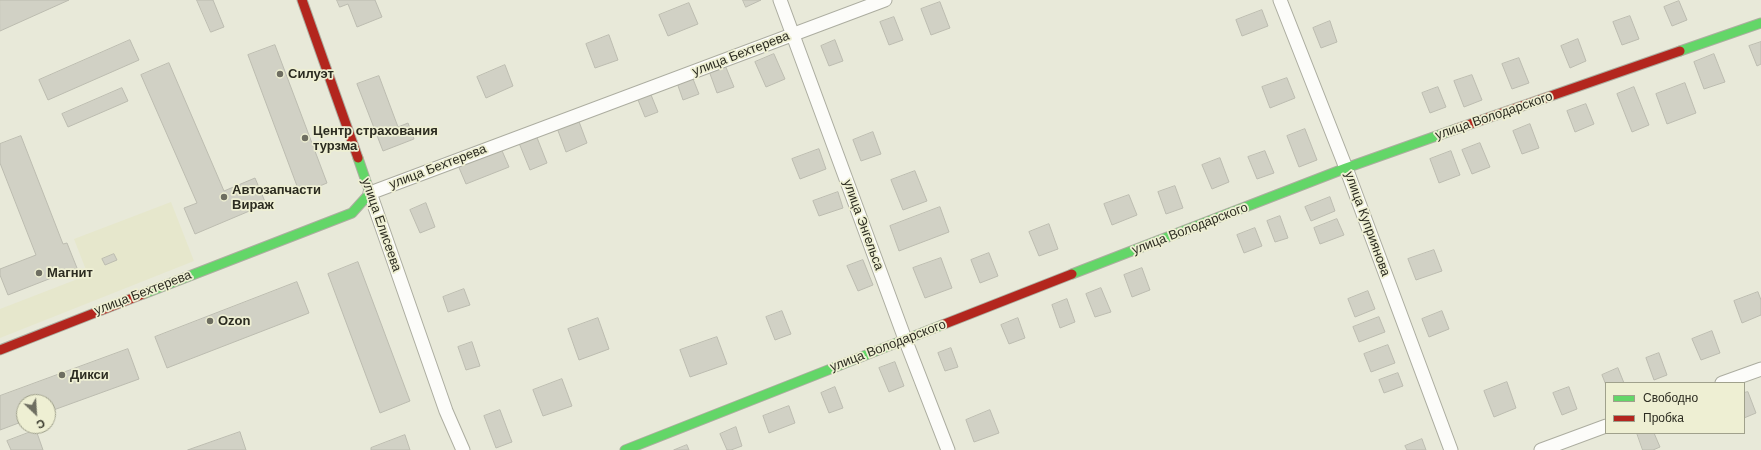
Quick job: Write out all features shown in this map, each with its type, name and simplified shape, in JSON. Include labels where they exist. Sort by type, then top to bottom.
[{"type":"street","name":"улица Елисеева","points":[[302,0],[446,412],[462,450]]},
{"type":"street","name":"улица Энгельса","points":[[780,0],[794,34],[905,339],[948,450]]},
{"type":"street","name":"улица Бехтерева","points":[[0,350],[352,213],[370,193],[885,0]]},
{"type":"street","name":"улица Куприянова","points":[[1280,0],[1346,168],[1451,450]]},
{"type":"street","name":"улица Володарского","points":[[625,450],[905,339],[1346,168],[1761,23]]},
{"type":"street","points":[[1725,382],[1761,368]]},
{"type":"street","points":[[1541,450],[1605,426]]},
{"type":"shaded area","points":[[171,202],[194,261],[0,338],[0,309],[88,275],[74,239]]},
{"type":"building","points":[[0,0],[69,0],[0,31]]},
{"type":"building","points":[[197,0],[213,0],[224,27],[211,32]]},
{"type":"building","points":[[337,0],[375,0],[382,17],[357,27],[348,4],[340,7]]},
{"type":"building","points":[[743,0],[761,0],[746,7]]},
{"type":"building","points":[[1679,1],[1687,20],[1672,26],[1664,7]]},
{"type":"building","points":[[940,2],[950,28],[931,35],[921,9]]},
{"type":"building","points":[[689,3],[698,24],[668,36],[659,15]]},
{"type":"building","points":[[1262,10],[1268,26],[1242,36],[1236,20]]},
{"type":"building","points":[[1630,16],[1639,39],[1622,45],[1613,22]]},
{"type":"building","points":[[894,17],[903,40],[889,45],[880,22]]},
{"type":"building","points":[[1330,21],[1337,42],[1321,48],[1313,28]]},
{"type":"building","points":[[609,35],[618,60],[595,68],[586,44]]},
{"type":"building","points":[[1578,39],[1586,61],[1570,68],[1561,46]]},
{"type":"building","points":[[130,40],[139,60],[48,100],[39,80]]},
{"type":"building","points":[[835,40],[843,61],[829,66],[821,46]]},
{"type":"building","points":[[1761,42],[1761,64],[1757,66],[1749,46]]},
{"type":"building","points":[[275,45],[327,183],[300,194],[248,55]]},
{"type":"building","points":[[774,54],[785,79],[766,87],[755,62]]},
{"type":"building","points":[[1714,54],[1725,82],[1704,89],[1694,62]]},
{"type":"building","points":[[1519,58],[1529,83],[1512,89],[1502,64]]},
{"type":"building","points":[[169,63],[224,191],[255,178],[266,204],[195,234],[184,208],[197,203],[141,75]]},
{"type":"building","points":[[505,65],[513,86],[486,98],[477,77]]},
{"type":"building","points":[[725,65],[734,87],[717,93],[709,71]]},
{"type":"building","points":[[691,74],[699,94],[683,100],[676,80]]},
{"type":"building","points":[[1472,75],[1482,100],[1464,107],[1454,81]]},
{"type":"building","points":[[379,76],[398,127],[408,123],[414,139],[383,151],[357,84]]},
{"type":"building","points":[[1287,78],[1295,98],[1270,108],[1262,87]]},
{"type":"building","points":[[1685,83],[1696,113],[1667,124],[1656,94]]},
{"type":"building","points":[[1438,87],[1446,107],[1430,113],[1422,93]]},
{"type":"building","points":[[1634,87],[1649,125],[1632,132],[1617,94]]},
{"type":"building","points":[[122,88],[128,101],[68,127],[62,114]]},
{"type":"building","points":[[649,90],[658,112],[645,117],[636,95]]},
{"type":"building","points":[[1586,104],[1594,124],[1575,132],[1567,111]]},
{"type":"building","points":[[578,119],[587,143],[566,152],[557,128]]},
{"type":"building","points":[[1530,124],[1539,148],[1522,154],[1513,131]]},
{"type":"building","points":[[1305,129],[1317,160],[1299,167],[1287,136]]},
{"type":"building","points":[[873,132],[881,154],[861,161],[853,140]]},
{"type":"building","points":[[536,135],[547,163],[530,170],[519,143]]},
{"type":"building","points":[[21,136],[63,244],[67,243],[77,268],[8,295],[0,275],[0,269],[36,255],[0,163],[0,144]]},
{"type":"building","points":[[1480,143],[1490,167],[1472,174],[1462,150]]},
{"type":"building","points":[[500,146],[509,167],[466,184],[457,163]]},
{"type":"building","points":[[819,149],[826,169],[800,179],[792,159]]},
{"type":"building","points":[[1265,151],[1274,173],[1257,179],[1248,157]]},
{"type":"building","points":[[1451,151],[1460,175],[1439,183],[1430,159]]},
{"type":"building","points":[[1220,158],[1229,182],[1212,189],[1202,165]]},
{"type":"building","points":[[915,171],[927,201],[903,210],[891,180]]},
{"type":"building","points":[[1175,186],[1183,208],[1166,214],[1158,192]]},
{"type":"building","points":[[838,192],[843,208],[819,216],[813,201]]},
{"type":"building","points":[[1129,195],[1137,215],[1112,225],[1104,204]]},
{"type":"building","points":[[1330,197],[1335,211],[1311,221],[1305,207]]},
{"type":"building","points":[[426,203],[435,227],[420,233],[410,210]]},
{"type":"building","points":[[940,207],[949,232],[899,251],[890,226]]},
{"type":"building","points":[[1280,216],[1288,238],[1275,242],[1267,221]]},
{"type":"building","points":[[1337,219],[1344,235],[1320,244],[1314,228]]},
{"type":"building","points":[[1049,224],[1058,249],[1039,256],[1029,232]]},
{"type":"building","points":[[1255,228],[1262,246],[1244,253],[1237,235]]},
{"type":"building","points":[[1434,250],[1442,271],[1416,280],[1408,259]]},
{"type":"building","points":[[989,253],[998,276],[980,283],[971,260]]},
{"type":"building","points":[[114,254],[117,260],[105,265],[102,259]]},
{"type":"building","points":[[941,258],[952,288],[925,298],[913,268]]},
{"type":"building","points":[[863,260],[873,285],[858,291],[847,266]]},
{"type":"building","points":[[358,262],[410,401],[380,413],[328,274]]},
{"type":"building","points":[[1142,268],[1150,290],[1132,297],[1124,275]]},
{"type":"building","points":[[297,282],[309,313],[167,368],[155,337]]},
{"type":"building","points":[[1101,288],[1111,312],[1095,317],[1086,294]]},
{"type":"building","points":[[464,289],[470,305],[448,312],[443,297]]},
{"type":"building","points":[[1368,291],[1375,309],[1355,317],[1348,299]]},
{"type":"building","points":[[1758,292],[1761,300],[1761,315],[1742,323],[1734,301]]},
{"type":"building","points":[[1067,299],[1075,322],[1060,328],[1052,305]]},
{"type":"building","points":[[782,311],[791,334],[775,340],[766,317]]},
{"type":"building","points":[[1442,311],[1449,329],[1429,337],[1422,319]]},
{"type":"building","points":[[1379,317],[1385,332],[1359,342],[1353,327]]},
{"type":"building","points":[[598,318],[609,349],[579,360],[568,329]]},
{"type":"building","points":[[1018,318],[1025,338],[1009,344],[1001,325]]},
{"type":"building","points":[[1712,331],[1720,353],[1701,360],[1692,339]]},
{"type":"building","points":[[717,337],[727,364],[690,377],[680,350]]},
{"type":"building","points":[[472,342],[480,366],[466,370],[458,347]]},
{"type":"building","points":[[1388,345],[1395,363],[1371,372],[1364,354]]},
{"type":"building","points":[[951,348],[958,367],[945,371],[938,353]]},
{"type":"building","points":[[128,349],[139,379],[56,409],[56,394],[16,394],[16,424],[0,430],[0,396]]},
{"type":"building","points":[[1659,353],[1667,375],[1654,380],[1646,358]]},
{"type":"building","points":[[895,362],[904,386],[889,392],[879,368]]},
{"type":"building","points":[[1618,368],[1624,382],[1605,382],[1602,375]]},
{"type":"building","points":[[1398,373],[1403,386],[1384,393],[1379,380]]},
{"type":"building","points":[[562,379],[572,406],[543,416],[533,390]]},
{"type":"building","points":[[1507,382],[1516,408],[1494,417],[1484,391]]},
{"type":"building","points":[[835,387],[843,408],[829,413],[821,393]]},
{"type":"building","points":[[1569,387],[1577,409],[1562,415],[1553,393]]},
{"type":"building","points":[[1748,392],[1756,413],[1745,418],[1745,393]]},
{"type":"building","points":[[789,406],[795,423],[769,433],[763,416]]},
{"type":"building","points":[[500,410],[512,442],[496,448],[484,416]]},
{"type":"building","points":[[990,410],[999,433],[974,442],[966,420]]},
{"type":"building","points":[[736,427],[742,446],[727,450],[720,434]]},
{"type":"building","points":[[240,432],[246,450],[188,450]]},
{"type":"building","points":[[25,434],[37,434],[43,450],[11,450],[7,441]]},
{"type":"building","points":[[1637,434],[1654,434],[1660,447],[1653,450],[1643,450]]},
{"type":"building","points":[[405,435],[410,450],[371,450],[371,448]]},
{"type":"building","points":[[1422,439],[1426,450],[1407,450],[1405,446]]},
{"type":"building","points":[[687,445],[689,450],[674,450]]},
{"type":"traffic: fast","points":[[1680,51],[1761,23]]},
{"type":"traffic: fast","points":[[1072,274],[1346,168],[1456,129]]},
{"type":"traffic: fast","points":[[143,294],[352,213],[370,193],[358,158]]},
{"type":"traffic: fast","points":[[625,450],[942,325]]},
{"type":"traffic: jam","points":[[302,0],[358,158]]},
{"type":"traffic: jam","points":[[1456,129],[1680,51]]},
{"type":"traffic: jam","points":[[942,325],[1072,274]]},
{"type":"traffic: jam","points":[[0,350],[143,294]]},
{"type":"place","name":"Силуэт","points":[[280,74]]},
{"type":"place","name":"Центр страхования турзма","points":[[305,138]]},
{"type":"place","name":"Автозапчасти Вираж","points":[[224,197]]},
{"type":"place","name":"Магнит","points":[[39,273]]},
{"type":"place","name":"Ozon","points":[[210,321]]},
{"type":"place","name":"Дикси","points":[[62,375]]}]
